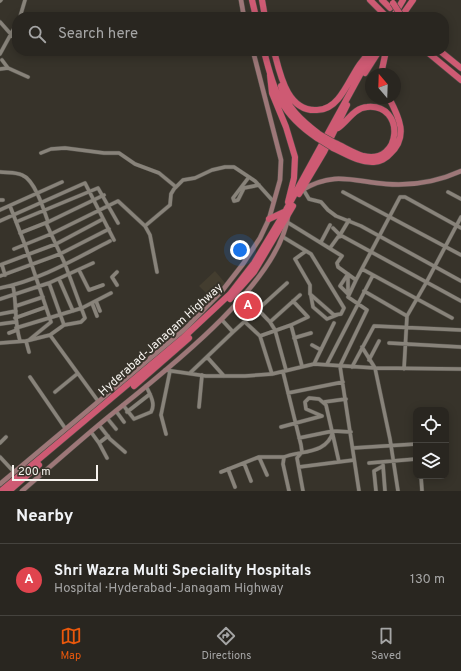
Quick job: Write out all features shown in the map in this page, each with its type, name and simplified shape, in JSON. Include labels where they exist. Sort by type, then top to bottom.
[{"type":"highway","points":[[252,0],[255,12]]},
{"type":"highway","points":[[262,0],[264,12]]},
{"type":"highway","points":[[370,0],[382,12]]},
{"type":"highway","points":[[382,0],[391,4],[397,12]]},
{"type":"highway","points":[[396,12],[403,0]]},
{"type":"highway","points":[[405,12],[413,0]]},
{"type":"highway","points":[[265,56],[270,75],[281,104],[293,120],[334,146],[363,161],[375,162],[388,157],[398,144],[401,127],[391,104]]},
{"type":"highway","points":[[275,56],[282,91],[296,114],[318,136]]},
{"type":"highway","points":[[279,72],[285,88],[292,99],[306,109],[319,110],[333,104],[367,56]]},
{"type":"highway","name":"Hyderabad-Janagam Highway","points":[[8,491],[155,368],[216,313],[254,272],[370,56]]},
{"type":"highway","name":"Hyderabad-Janagam Highway","points":[[1,491],[140,376],[230,294],[254,263],[302,190],[375,56]]},
{"type":"highway","points":[[382,68],[385,56]]},
{"type":"highway","points":[[432,56],[461,80]]},
{"type":"highway","points":[[446,56],[461,68]]},
{"type":"highway","points":[[269,219],[286,215],[294,178],[295,157],[286,127],[272,93],[270,75]]},
{"type":"highway","points":[[334,146],[364,156],[375,156],[386,152],[393,144],[395,136],[395,127],[391,118],[385,111],[376,107],[366,107],[356,111],[335,129]]},
{"type":"street","points":[[21,12],[25,0]]},
{"type":"street","points":[[242,0],[243,12]]},
{"type":"street","points":[[0,22],[9,30],[10,34]]},
{"type":"street","points":[[12,31],[7,44],[0,55],[1,61],[8,68],[28,76]]},
{"type":"street","points":[[0,484],[185,329],[206,308],[243,264],[260,238],[269,219],[280,180],[281,160],[254,56]]},
{"type":"street","points":[[0,69],[8,68]]},
{"type":"street","points":[[41,153],[50,149],[65,148],[104,153],[119,153],[135,164],[159,173],[176,186]]},
{"type":"street","points":[[145,226],[170,205],[171,194],[176,186],[183,180],[195,178],[212,170],[234,167],[259,185],[273,201]]},
{"type":"street","points":[[461,171],[437,180],[418,184],[386,184],[346,177],[332,178],[321,180],[302,190],[311,201],[321,202],[332,213],[349,220],[461,281]]},
{"type":"street","points":[[0,172],[23,175],[29,179],[44,211],[51,234],[65,264],[82,308],[85,320],[64,325],[50,335],[27,340],[0,343]]},
{"type":"street","points":[[249,177],[233,198],[234,202],[238,200],[244,188],[259,185]]},
{"type":"street","points":[[0,210],[62,182]]},
{"type":"street","points":[[0,221],[84,183],[90,191],[98,210],[109,229],[112,240],[65,264],[13,286],[0,288]]},
{"type":"street","points":[[16,222],[99,188],[118,223]]},
{"type":"street","points":[[343,192],[461,255]]},
{"type":"street","points":[[448,192],[461,199]]},
{"type":"street","points":[[20,233],[47,223],[104,195]]},
{"type":"street","points":[[348,294],[398,198],[403,196],[459,227]]},
{"type":"street","points":[[14,249],[51,234],[109,204],[119,202],[145,226],[150,235],[157,272]]},
{"type":"street","points":[[10,206],[49,316],[50,324],[27,340]]},
{"type":"street","points":[[22,491],[222,320],[244,295],[268,262],[283,237],[286,215],[342,256],[337,266],[356,280]]},
{"type":"street","points":[[404,369],[407,316],[445,246],[459,227],[461,217]]},
{"type":"street","points":[[5,275],[1,265],[56,244],[103,219]]},
{"type":"street","points":[[330,248],[349,220]]},
{"type":"street","points":[[321,242],[330,225]]},
{"type":"street","points":[[333,228],[340,235],[461,301]]},
{"type":"street","points":[[0,276],[31,266],[60,254],[109,229]]},
{"type":"street","points":[[283,237],[311,254],[344,308],[343,312],[327,319],[313,307],[310,285],[295,259],[306,251]]},
{"type":"street","points":[[0,299],[15,296],[49,284],[93,263]]},
{"type":"street","points":[[362,269],[416,300],[452,318]]},
{"type":"street","points":[[79,270],[89,290],[103,285]]},
{"type":"street","points":[[117,272],[112,277],[117,285]]},
{"type":"street","points":[[348,274],[340,286],[348,294],[350,299],[366,309],[367,312],[340,366],[359,491]]},
{"type":"street","points":[[348,274],[348,294]]},
{"type":"street","points":[[327,364],[357,303],[373,275]]},
{"type":"street","points":[[59,279],[73,311]]},
{"type":"street","points":[[190,373],[287,283]]},
{"type":"street","points":[[49,284],[64,325]]},
{"type":"street","points":[[13,286],[16,306],[15,320],[20,341]]},
{"type":"street","points":[[364,291],[407,316]]},
{"type":"street","points":[[101,292],[104,297]]},
{"type":"street","points":[[8,333],[49,316],[82,308],[111,293]]},
{"type":"street","points":[[244,295],[270,322],[274,330],[299,438],[301,453],[297,458],[303,491]]},
{"type":"street","points":[[270,322],[300,295]]},
{"type":"street","points":[[311,296],[334,315],[337,315]]},
{"type":"street","points":[[16,306],[43,297]]},
{"type":"street","points":[[96,301],[100,311]]},
{"type":"street","points":[[260,336],[308,318],[293,301]]},
{"type":"street","points":[[92,303],[96,316]]},
{"type":"street","points":[[0,324],[15,320],[46,307]]},
{"type":"street","points":[[0,314],[16,311]]},
{"type":"street","points":[[222,320],[233,332]]},
{"type":"street","points":[[244,322],[260,336],[272,374]]},
{"type":"street","points":[[314,364],[334,323]]},
{"type":"street","points":[[291,325],[302,366]]},
{"type":"street","points":[[352,366],[374,326],[461,330]]},
{"type":"street","points":[[294,338],[311,333]]},
{"type":"street","points":[[50,335],[98,401]]},
{"type":"street","points":[[27,340],[29,352]]},
{"type":"street","points":[[369,360],[379,341]]},
{"type":"street","points":[[389,343],[461,347]]},
{"type":"street","points":[[312,345],[321,350]]},
{"type":"street","points":[[362,347],[375,368],[398,491]]},
{"type":"street","points":[[207,357],[224,376]]},
{"type":"street","points":[[164,370],[224,376],[272,374],[314,364],[404,369],[461,369]]},
{"type":"street","points":[[166,434],[161,415],[170,371]]},
{"type":"street","points":[[55,392],[77,374]]},
{"type":"street","points":[[200,407],[202,375]]},
{"type":"street","points":[[30,377],[65,428]]},
{"type":"street","points":[[288,393],[343,382]]},
{"type":"street","points":[[123,406],[134,419],[148,414],[153,408],[150,394],[146,386]]},
{"type":"street","points":[[127,412],[150,394]]},
{"type":"street","points":[[322,416],[306,409],[305,402],[312,397],[324,402],[346,399]]},
{"type":"street","points":[[324,402],[333,431],[338,462]]},
{"type":"street","points":[[116,411],[124,422]]},
{"type":"street","points":[[280,427],[327,415]]},
{"type":"street","points":[[107,418],[116,429]]},
{"type":"street","points":[[99,425],[125,452]]},
{"type":"street","points":[[299,438],[333,431],[351,432]]},
{"type":"street","points":[[221,472],[259,457],[284,457],[326,445],[330,440],[333,431]]},
{"type":"street","points":[[91,432],[107,458]]},
{"type":"street","points":[[99,443],[108,436]]},
{"type":"street","points":[[0,443],[6,437]]},
{"type":"street","points":[[353,448],[413,444]]},
{"type":"street","points":[[0,457],[2,461],[14,472]]},
{"type":"street","points":[[259,457],[267,475]]},
{"type":"street","points":[[284,457],[283,464],[289,491]]},
{"type":"street","points":[[369,463],[382,464],[413,459]]},
{"type":"street","points":[[299,467],[354,460]]},
{"type":"street","points":[[244,463],[251,481]]},
{"type":"street","points":[[376,491],[374,471],[382,464]]},
{"type":"street","points":[[382,464],[385,491]]},
{"type":"street","points":[[228,469],[235,487]]},
{"type":"street","points":[[421,479],[422,491]]},
{"type":"shaded area","points":[[215,271],[226,284],[211,298],[199,286]]},
{"type":"place","name":"Shri Wazra Multi Speciality Hospitals","points":[[248,306]]}]
